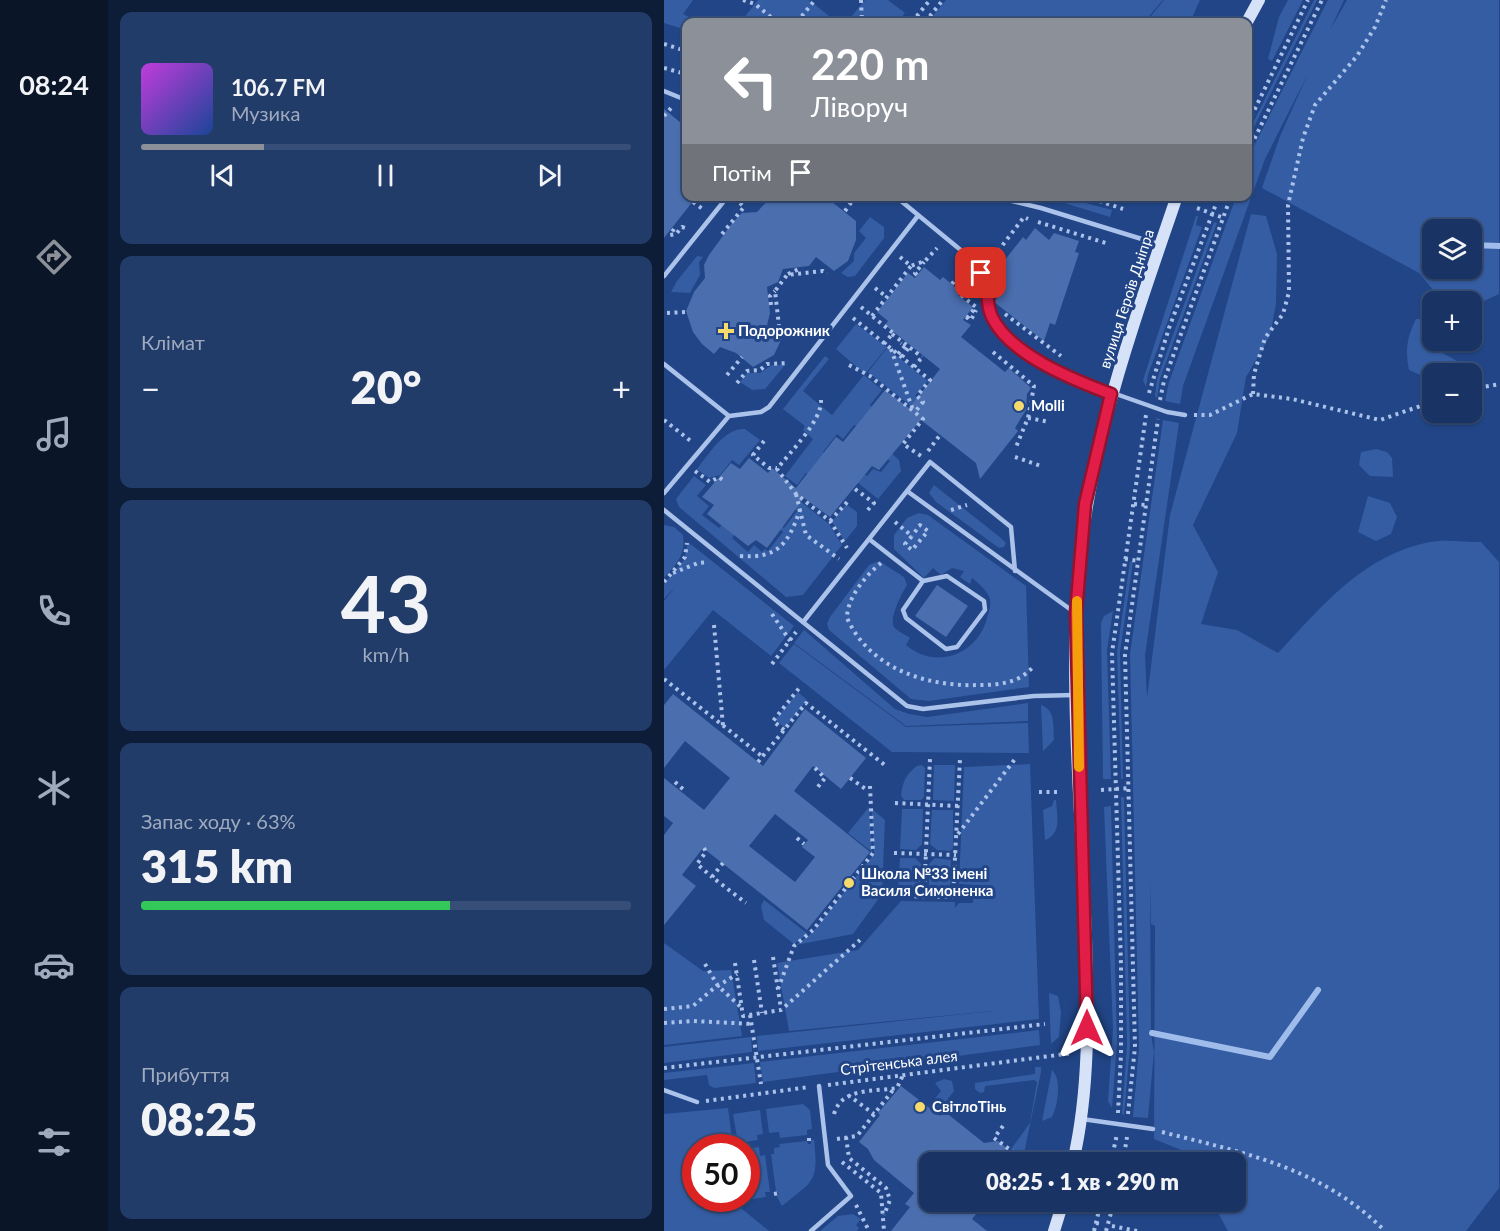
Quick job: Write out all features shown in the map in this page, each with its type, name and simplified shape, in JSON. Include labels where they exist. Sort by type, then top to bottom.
[{"type":"main road","points":[[1249,18],[1259,0]]},
{"type":"main road","name":"вулиця Героїв Дніпра","points":[[1074,1152],[1086,1051],[1087,978],[1076,695],[1076,613],[1085,504],[1111,394],[1175,201]]},
{"type":"main road","points":[[1054,1231],[1060,1212]]},
{"type":"lane","points":[[664,91],[682,98]]},
{"type":"lane","points":[[664,276],[724,201]]},
{"type":"lane","points":[[900,201],[974,261],[985,280],[990,314],[997,328],[1007,337],[1051,369],[1111,394],[1167,412],[1185,415]]},
{"type":"lane","points":[[1012,201],[1160,245]]},
{"type":"lane","points":[[664,493],[729,416],[761,412],[769,407],[918,217]]},
{"type":"lane","points":[[664,364],[729,416]]},
{"type":"lane","points":[[804,621],[930,462],[1011,527],[1015,571]]},
{"type":"lane","points":[[907,490],[1015,571],[1076,613]]},
{"type":"lane","points":[[664,510],[804,621],[898,700],[915,709],[1034,696],[1076,695]]},
{"type":"lane","points":[[869,539],[923,581],[947,576],[984,602],[985,610],[958,647],[946,650],[906,618],[903,610],[923,581]]},
{"type":"lane","points":[[811,1231],[851,1196],[828,1165],[819,1086]]},
{"type":"lane","points":[[664,1090],[697,1102]]},
{"type":"lane","points":[[1079,1118],[1153,1129]]},
{"type":"path","points":[[743,0],[755,4],[772,18]]},
{"type":"path","points":[[800,18],[815,0]]},
{"type":"path","points":[[861,0],[862,18]]},
{"type":"path","points":[[915,18],[930,0]]},
{"type":"path","points":[[928,18],[943,0]]},
{"type":"path","points":[[1252,115],[1308,0]]},
{"type":"path","points":[[1252,144],[1322,0]]},
{"type":"path","points":[[1253,394],[1254,374],[1265,338],[1283,314],[1289,292],[1288,205],[1303,138],[1315,105],[1357,57],[1375,27],[1386,0]]},
{"type":"path","points":[[664,44],[682,50]]},
{"type":"path","points":[[664,68],[682,73]]},
{"type":"path","points":[[664,116],[672,107]]},
{"type":"path","points":[[845,211],[852,201]]},
{"type":"path","points":[[1101,201],[1123,208]]},
{"type":"path","points":[[1149,393],[1169,327],[1217,201]]},
{"type":"path","points":[[1160,399],[1164,381],[1229,201]]},
{"type":"path","points":[[693,202],[704,210]]},
{"type":"path","points":[[717,230],[723,235],[744,207],[739,202]]},
{"type":"path","points":[[1197,208],[1224,218]]},
{"type":"path","points":[[981,273],[1024,218],[1109,244]]},
{"type":"path","points":[[674,229],[670,235],[676,234],[682,227],[689,229]]},
{"type":"path","points":[[917,275],[915,273],[937,248]]},
{"type":"path","points":[[900,257],[912,266]]},
{"type":"path","points":[[871,316],[912,266],[925,261]]},
{"type":"path","points":[[776,308],[772,309],[770,305],[770,296],[787,275],[792,270],[801,267],[804,268],[805,273]]},
{"type":"path","points":[[952,284],[963,269]]},
{"type":"path","points":[[787,275],[823,271],[827,274]]},
{"type":"path","points":[[974,278],[961,295],[976,307],[966,318],[971,320],[976,310]]},
{"type":"path","points":[[876,288],[887,298]]},
{"type":"path","points":[[775,291],[779,326],[786,331]]},
{"type":"path","points":[[989,302],[1069,362]]},
{"type":"path","points":[[861,307],[905,346],[900,356]]},
{"type":"path","points":[[667,313],[686,312]]},
{"type":"path","points":[[852,318],[930,380],[917,396],[923,402],[914,411]]},
{"type":"path","points":[[884,344],[892,334]]},
{"type":"path","points":[[892,334],[922,356],[914,367]]},
{"type":"path","points":[[900,356],[910,347]]},
{"type":"path","points":[[890,348],[914,411]]},
{"type":"path","points":[[993,352],[1034,386],[1028,418],[1016,447]]},
{"type":"path","points":[[727,375],[742,357]]},
{"type":"path","points":[[737,383],[747,371],[760,370],[767,364],[788,363]]},
{"type":"path","points":[[849,365],[870,376],[923,419],[903,444],[930,462]]},
{"type":"path","points":[[1482,387],[1500,384]]},
{"type":"path","points":[[1185,415],[1210,415],[1253,394],[1292,399],[1380,420],[1422,405]]},
{"type":"path","points":[[778,468],[822,408],[822,400]]},
{"type":"path","points":[[1118,1113],[1121,977],[1112,653],[1146,415]]},
{"type":"path","points":[[1028,418],[1050,422]]},
{"type":"path","points":[[1128,1116],[1135,1047],[1125,654],[1158,418]]},
{"type":"path","points":[[664,420],[700,449]]},
{"type":"path","points":[[935,442],[940,435]]},
{"type":"path","points":[[764,441],[753,455],[769,468],[778,468]]},
{"type":"path","points":[[1015,457],[1041,466]]},
{"type":"path","points":[[778,468],[796,494],[830,521],[854,558]]},
{"type":"path","points":[[695,471],[710,482],[719,477],[725,482]]},
{"type":"path","points":[[855,489],[874,503],[866,512]]},
{"type":"path","points":[[796,494],[806,535],[848,566]]},
{"type":"path","points":[[830,521],[849,500]]},
{"type":"path","points":[[939,514],[978,501]]},
{"type":"path","points":[[1134,504],[1146,505]]},
{"type":"path","points":[[736,556],[769,555],[789,537],[800,510]]},
{"type":"path","points":[[887,516],[912,536]]},
{"type":"path","points":[[920,525],[928,531],[912,550],[905,544],[912,536],[920,525]]},
{"type":"path","points":[[664,582],[686,553],[687,543],[684,536],[689,529]]},
{"type":"path","points":[[891,556],[878,565],[861,584],[847,611],[853,630],[875,654],[906,674],[948,686],[993,685],[1014,681],[1027,674],[1033,666]]},
{"type":"path","points":[[1125,559],[1139,561]]},
{"type":"path","points":[[671,574],[697,563],[715,562]]},
{"type":"path","points":[[768,604],[790,640]]},
{"type":"path","points":[[772,664],[804,621]]},
{"type":"path","points":[[714,625],[723,726]]},
{"type":"path","points":[[664,679],[763,757]]},
{"type":"path","points":[[784,730],[773,722],[800,687]]},
{"type":"path","points":[[758,762],[806,703],[886,766]]},
{"type":"path","points":[[924,897],[930,759]]},
{"type":"path","points":[[892,896],[953,897],[960,759]]},
{"type":"path","points":[[957,835],[1015,759]]},
{"type":"path","points":[[815,768],[825,778],[817,788]]},
{"type":"path","points":[[778,989],[794,946],[813,930],[873,853],[868,788],[850,778]]},
{"type":"path","points":[[675,782],[684,790]]},
{"type":"path","points":[[1101,790],[1129,788]]},
{"type":"path","points":[[1039,792],[1057,792]]},
{"type":"path","points":[[895,803],[958,806]]},
{"type":"path","points":[[797,838],[805,844]]},
{"type":"path","points":[[704,848],[706,852],[697,864],[746,903]]},
{"type":"path","points":[[894,853],[956,855]]},
{"type":"path","points":[[712,877],[723,863]]},
{"type":"path","points":[[735,963],[743,1016],[781,1010],[860,940]]},
{"type":"path","points":[[773,957],[781,1010]]},
{"type":"path","points":[[754,960],[762,1013]]},
{"type":"path","points":[[705,964],[718,986],[742,1008]]},
{"type":"path","points":[[664,1009],[693,1006],[737,974]]},
{"type":"path","points":[[751,1015],[761,1084]]},
{"type":"path","points":[[664,1023],[752,1023]]},
{"type":"path","name":"Стрітенська алея","points":[[664,1068],[1045,1024]]},
{"type":"path","name":"Стрітенська алея","points":[[715,1100],[1086,1051]]},
{"type":"path","points":[[837,1139],[857,1136],[894,1089],[900,1085],[903,1075]]},
{"type":"path","points":[[835,1122],[837,1105],[848,1094],[894,1089]]},
{"type":"path","points":[[848,1094],[874,1114]]},
{"type":"path","points":[[1003,1126],[994,1137],[1014,1152]]},
{"type":"path","points":[[1153,1129],[1272,1160],[1325,1184],[1362,1208],[1386,1231]]},
{"type":"path","points":[[836,1131],[838,1149]]},
{"type":"path","points":[[1113,1152],[1117,1134]]},
{"type":"path","points":[[1124,1152],[1127,1134]]},
{"type":"path","points":[[846,1137],[849,1158],[886,1188],[890,1200],[883,1218]]},
{"type":"path","points":[[809,1138],[809,1144]]},
{"type":"path","points":[[839,1159],[881,1193],[883,1231]]},
{"type":"path","points":[[851,1196],[869,1231]]},
{"type":"path","points":[[1094,1231],[1099,1212]]},
{"type":"path","points":[[1106,1231],[1111,1212]]},
{"type":"path","points":[[1096,1223],[1103,1224]]},
{"type":"path","points":[[1112,1226],[1137,1231]]},
{"type":"shaded area","points":[[664,0],[693,0],[683,14],[691,18],[682,18],[682,29],[664,23]]},
{"type":"shaded area","points":[[758,0],[809,0],[832,18],[744,18]]},
{"type":"shaded area","points":[[865,0],[888,0],[905,13],[901,18],[850,18]]},
{"type":"shaded area","points":[[946,0],[1163,0],[1147,18],[931,18]]},
{"type":"shaded area","points":[[1164,0],[1200,0],[1192,18],[1149,18]]},
{"type":"shaded area","points":[[1288,0],[1303,0],[1272,61],[1268,59],[1279,17]]},
{"type":"shaded area","points":[[1314,0],[1317,0],[1252,131],[1252,125]]},
{"type":"shaded area","points":[[1328,0],[1344,0],[1330,30],[1347,0],[1499,0],[1499,294],[1482,302],[1482,291],[1435,291],[1424,279],[1482,279],[1482,219],[1422,219],[1422,277],[1262,188],[1280,136],[1308,74],[1265,159],[1252,195],[1254,146]]},
{"type":"shaded area","points":[[1078,201],[1112,210],[1110,217],[1061,202]]},
{"type":"shaded area","points":[[1235,201],[1250,201],[1183,386],[1180,404],[1165,401],[1169,382]]},
{"type":"shaded area","points":[[1251,214],[1266,216],[1277,254],[1276,304],[1270,336],[1246,377],[1237,433],[1193,525],[1218,572],[1201,624],[1237,630],[1278,653],[1345,585],[1384,558],[1436,541],[1481,542],[1499,562],[1499,1188],[1466,1231],[1228,1231],[1218,1212],[1246,1212],[1246,1152],[1186,1152],[1154,1139],[1155,926],[1151,924],[1150,880],[1151,1034],[1154,1052],[1148,1118],[1133,1117],[1139,1048],[1130,654],[1163,420],[1179,423],[1145,655],[1147,698],[1170,515]]},
{"type":"shaded area","points":[[1196,216],[1198,216],[1196,225],[1202,227],[1148,375],[1146,387],[1143,380]]},
{"type":"shaded area","points":[[870,217],[884,227],[884,238],[855,276],[848,277],[841,273],[854,261],[854,253],[866,238],[859,231]]},
{"type":"shaded area","points":[[1214,222],[1217,223],[1160,379],[1157,398],[1155,396],[1157,379]]},
{"type":"shaded area","points":[[697,256],[703,257],[699,262],[700,275],[690,293],[671,292],[677,281]]},
{"type":"shaded area","points":[[1416,319],[1422,319],[1422,351],[1439,351],[1460,363],[1422,363],[1422,376],[1409,370],[1407,356]]},
{"type":"shaded area","points":[[856,324],[887,347],[865,374],[836,349]]},
{"type":"shaded area","points":[[887,348],[928,381],[915,396],[922,402],[916,410],[868,372]]},
{"type":"shaded area","points":[[825,356],[829,359],[803,391],[832,415],[864,375],[882,390],[870,405],[874,409],[857,426],[854,425],[843,439],[837,434],[823,452],[826,455],[810,475],[806,473],[797,485],[785,476],[813,439],[803,430],[805,426],[783,409]]},
{"type":"shaded area","points":[[772,365],[785,365],[765,389],[752,390],[740,382],[747,373],[760,373]]},
{"type":"shaded area","points":[[745,429],[760,440],[739,465],[732,460],[720,475],[709,478],[697,469],[724,437],[737,430]]},
{"type":"shaded area","points":[[1376,449],[1387,452],[1392,458],[1393,477],[1370,476],[1359,465],[1361,452]]},
{"type":"shaded area","points":[[889,451],[899,460],[901,471],[878,499],[857,482],[873,469],[881,472],[890,461],[884,456]]},
{"type":"shaded area","points":[[694,476],[706,485],[697,496],[709,506],[702,515],[719,528],[726,520],[738,529],[732,538],[748,552],[754,545],[762,552],[764,549],[768,551],[783,532],[776,526],[778,523],[784,528],[797,511],[789,505],[795,497],[829,524],[842,545],[803,595],[786,597],[679,507],[676,499]]},
{"type":"shaded area","points":[[934,485],[1001,538],[1006,543],[1004,547],[999,548],[936,502],[929,493]]},
{"type":"shaded area","points":[[1368,496],[1390,503],[1397,517],[1391,534],[1376,541],[1358,532]]},
{"type":"shaded area","points":[[846,504],[857,512],[857,526],[845,541],[832,522]]},
{"type":"shaded area","points":[[919,513],[928,515],[1026,586],[1029,687],[929,701],[911,699],[829,630],[827,624],[830,617],[869,565],[879,561],[904,577],[907,585],[893,618],[894,627],[910,638],[906,645],[930,657],[942,657],[954,655],[975,641],[982,631],[990,608],[990,599],[985,590],[972,578],[970,584],[960,577],[964,571],[952,568],[941,575],[933,568],[924,578],[894,549],[894,535],[907,518]]},
{"type":"shaded area","points":[[664,525],[674,527],[683,535],[684,542],[682,553],[664,578]]},
{"type":"shaded area","points":[[688,542],[794,626],[771,656],[713,610],[664,670],[664,601],[676,586],[664,599],[664,584],[684,560]]},
{"type":"shaded area","points":[[1130,561],[1133,562],[1120,652],[1123,779],[1121,779],[1117,652]]},
{"type":"shaded area","points":[[1113,611],[1107,650],[1111,779],[1103,779],[1101,623],[1104,616]]},
{"type":"shaded area","points":[[804,630],[895,709],[927,717],[1028,703],[1028,721],[906,726],[794,643]]},
{"type":"shaded area","points":[[794,644],[906,727],[1028,723],[1029,753],[892,752],[779,663]]},
{"type":"shaded area","points":[[798,692],[807,700],[785,728],[775,720]]},
{"type":"shaded area","points":[[1041,705],[1049,711],[1054,730],[1054,740],[1043,751]]},
{"type":"shaded area","points":[[1030,764],[1039,1019],[758,1051],[757,1036],[1003,1010],[789,1031],[777,963],[858,950],[901,901],[955,902],[955,908],[959,903],[973,903],[974,885],[959,884],[964,767]]},
{"type":"shaded area","points":[[922,765],[925,768],[924,797],[921,800],[904,800],[901,796],[904,783],[910,772]]},
{"type":"shaded area","points":[[934,765],[955,765],[954,801],[933,800]]},
{"type":"shaded area","points":[[1121,797],[1124,797],[1130,1046],[1124,1115],[1122,1114],[1127,1045]]},
{"type":"shaded area","points":[[1056,800],[1057,812],[1056,829],[1045,840],[1043,810],[1052,806]]},
{"type":"shaded area","points":[[1111,806],[1117,1043],[1112,1108],[1108,1101],[1113,1029],[1104,807]]},
{"type":"shaded area","points":[[869,807],[872,852],[848,833]]},
{"type":"shaded area","points":[[872,809],[885,820],[882,894],[853,934],[796,945],[812,933],[874,854]]},
{"type":"shaded area","points":[[902,809],[923,809],[922,844],[916,850],[900,849]]},
{"type":"shaded area","points":[[932,810],[953,810],[953,848],[950,851],[937,850],[930,844]]},
{"type":"shaded area","points":[[900,858],[915,858],[921,864],[920,892],[898,891]]},
{"type":"shaded area","points":[[935,858],[951,860],[950,893],[929,892],[929,864]]},
{"type":"shaded area","points":[[764,900],[808,934],[794,944],[764,920],[761,906]]},
{"type":"shaded area","points":[[664,943],[703,971],[731,970],[742,1036],[664,1045]]},
{"type":"shaded area","points":[[1049,993],[1058,996],[1061,1012],[1059,1037],[1051,1044]]},
{"type":"shaded area","points":[[1039,1030],[1040,1045],[763,1082],[760,1062]]},
{"type":"shaded area","points":[[751,1037],[752,1052],[664,1063],[664,1047]]},
{"type":"shaded area","points":[[754,1063],[756,1083],[714,1088],[709,1085],[707,1075],[664,1080],[664,1073]]},
{"type":"shaded area","points":[[1035,1067],[1041,1067],[1041,1072],[1024,1152],[1015,1152],[1011,1149],[1030,1123],[1037,1082],[1034,1080],[985,1086],[984,1092],[980,1093],[975,1089],[975,1083],[1035,1074]]},
{"type":"shaded area","points":[[1052,1070],[1058,1086],[1056,1106],[1052,1117],[1042,1121]]},
{"type":"shaded area","points":[[944,1079],[952,1081],[954,1091],[937,1113],[929,1106],[941,1091],[935,1083]]},
{"type":"shaded area","points":[[803,1104],[810,1110],[812,1129],[807,1130],[807,1135],[780,1138],[779,1132],[769,1133],[766,1109]]},
{"type":"shaded area","points":[[728,1108],[731,1134],[682,1134],[682,1212],[746,1212],[769,1231],[664,1231],[664,1114]]},
{"type":"shaded area","points":[[760,1110],[763,1134],[736,1134],[733,1114]]},
{"type":"shaded area","points":[[811,1140],[814,1140],[815,1154],[812,1179],[782,1206],[776,1195],[779,1194],[776,1192],[771,1154],[774,1154],[774,1148],[780,1147],[779,1144],[807,1141],[811,1144]]},
{"type":"shaded area","points":[[765,1155],[770,1192],[765,1192],[766,1197],[760,1198],[760,1156]]},
{"type":"shaded area","points":[[853,1214],[861,1219],[856,1225],[859,1228],[857,1231],[820,1231],[838,1216]]},
{"type":"building","points":[[664,109],[682,124],[682,201],[693,201],[664,238]]},
{"type":"building","points":[[767,201],[831,201],[856,221],[856,240],[848,261],[834,271],[816,257],[809,266],[783,269],[778,282],[767,287],[770,313],[767,325],[782,338],[774,355],[753,367],[736,353],[720,347],[714,354],[702,344],[693,332],[686,311],[694,292],[705,278],[704,265],[709,255],[742,213],[757,212]]},
{"type":"building","points":[[1035,228],[1049,240],[1054,233],[1079,241],[1075,252],[1079,253],[1055,325],[1050,323],[1044,341],[994,302],[1004,289],[993,281],[1000,272],[997,270],[1023,237],[1026,240]]},
{"type":"building","points":[[924,267],[940,280],[943,277],[961,292],[958,295],[973,307],[963,320],[971,325],[961,337],[1005,372],[1009,368],[1031,388],[1027,394],[1026,410],[1015,428],[1018,431],[980,479],[976,463],[921,420],[879,470],[872,466],[830,517],[804,498],[767,548],[756,540],[748,546],[707,514],[714,505],[702,497],[731,463],[740,469],[749,458],[768,473],[772,468],[796,488],[836,437],[843,442],[885,390],[909,408],[940,369],[885,325],[888,321],[877,312],[908,273],[915,278]]},
{"type":"building","points":[[937,585],[968,606],[946,637],[915,616]]},
{"type":"building","points":[[673,694],[763,766],[805,709],[866,758],[841,789],[813,766],[794,791],[870,852],[807,930],[703,848],[682,875],[696,886],[664,925],[664,835],[673,823],[664,816],[664,778],[704,810],[730,778],[685,741],[664,768],[664,705]],"holes":[[[775,814],[808,840],[802,847],[815,857],[795,882],[749,846]]]},
{"type":"building","points":[[901,1086],[940,1116],[944,1111],[984,1143],[998,1141],[1012,1152],[919,1152],[919,1212],[978,1212],[972,1219],[987,1231],[891,1231],[910,1207],[905,1204],[914,1193],[874,1160],[868,1149],[859,1142],[880,1115],[878,1113]]},
{"type":"waterway","points":[[1482,245],[1500,246]]},
{"type":"waterway","points":[[1152,1033],[1270,1057],[1318,990]]},
{"type":"slow traffic","points":[[1077,601],[1076,671],[1079,767]]},
{"type":"place","name":"Подорожник","points":[[726,331]]},
{"type":"place","name":"Molli","points":[[1019,406]]},
{"type":"place","name":"Школа №33 імені Василя Симоненка","points":[[849,883]]},
{"type":"place","name":"СвітлоТінь","points":[[920,1107]]},
{"type":"route","points":[[981,273],[988,292],[990,314],[997,328],[1051,369],[1111,394],[1085,504],[1079,554],[1076,613],[1076,695],[1086,935],[1087,1028]]}]
